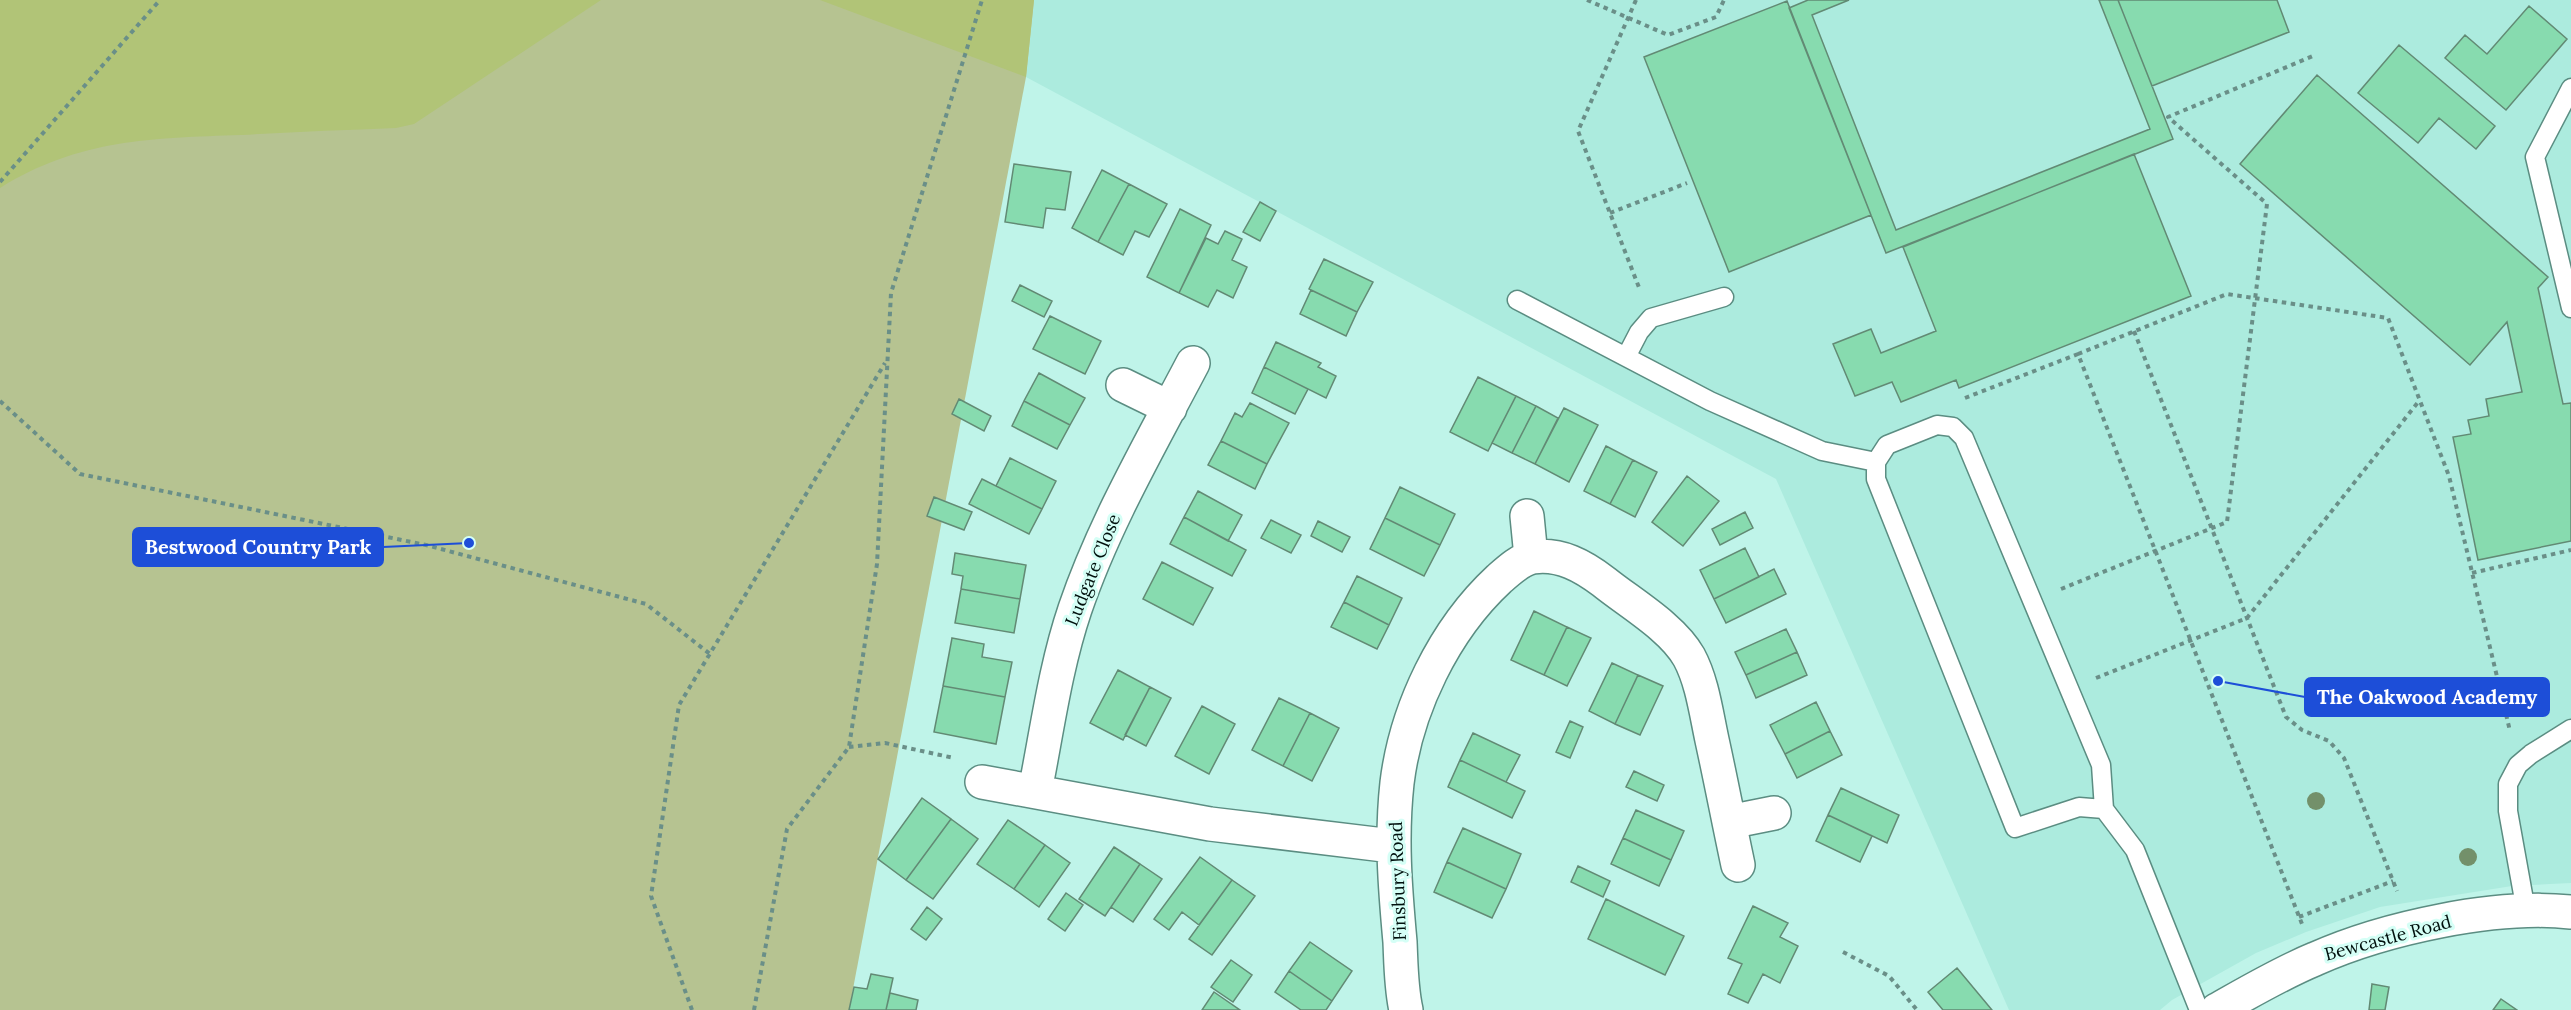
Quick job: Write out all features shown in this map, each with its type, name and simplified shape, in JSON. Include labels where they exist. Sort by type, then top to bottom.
[{"type":"street","name":"Ludgate Close","points":[[1035,791],[1063,647],[1076,608],[1110,525],[1193,363]]},
{"type":"street","points":[[1123,385],[1170,408]]},
{"type":"street","points":[[1527,516],[1531,557],[1559,557],[1587,569],[1673,636],[1689,657],[1699,683],[1738,865]]},
{"type":"street","name":"Finsbury Road","points":[[1406,1010],[1392,846],[1397,781],[1407,737],[1421,695],[1441,655],[1484,593],[1508,571],[1531,557]]},
{"type":"street","points":[[982,782],[1210,824],[1392,846]]},
{"type":"street","points":[[1729,822],[1774,813]]},
{"type":"street","name":"Bewcastle Road","points":[[2217,1010],[2316,958],[2412,928],[2467,917],[2526,911],[2571,912]]},
{"type":"lane","points":[[2571,88],[2535,157],[2571,308]]},
{"type":"lane","points":[[1626,357],[1639,332],[1651,318],[1724,297]]},
{"type":"lane","points":[[1518,300],[1710,401],[1822,451],[1875,462]]},
{"type":"lane","points":[[2104,810],[2079,807],[2014,828],[1875,479],[1875,462],[1887,445],[1937,424],[1953,427],[1964,438],[2101,765],[2104,810],[2135,850],[2199,1010]]},
{"type":"lane","points":[[2526,911],[2508,811],[2508,784],[2518,765],[2571,729]]},
{"type":"path","points":[[0,182],[160,0]]},
{"type":"path","points":[[754,1010],[787,829],[849,747],[877,564],[891,293],[982,0]]},
{"type":"path","points":[[1587,0],[1668,35],[1716,17],[1724,0]]},
{"type":"path","points":[[1636,0],[1578,131],[1651,318]]},
{"type":"path","points":[[2032,600],[2227,522],[2267,204],[2168,117],[2313,56]]},
{"type":"path","points":[[1610,213],[1687,183]]},
{"type":"path","points":[[1937,424],[1959,401],[2227,294],[2388,318],[2450,476],[2518,765]]},
{"type":"path","points":[[2134,331],[2286,717],[2302,730],[2329,741],[2344,759],[2412,928]]},
{"type":"path","points":[[2078,354],[2316,958]]},
{"type":"path","points":[[692,1010],[651,896],[679,705],[887,361]]},
{"type":"path","points":[[0,401],[80,474],[426,545],[646,604],[710,654]]},
{"type":"path","points":[[2069,688],[2247,618],[2420,401]]},
{"type":"path","points":[[2472,573],[2571,550]]},
{"type":"path","points":[[849,747],[885,742],[971,761],[982,782]]},
{"type":"path","points":[[2300,918],[2393,881]]},
{"type":"path","points":[[1843,952],[1889,976],[1917,1010]]},
{"type":"shaded area","points":[[0,0],[1034,0],[1026,77],[849,1010],[0,1010]]},
{"type":"shaded area","points":[[1034,0],[2571,0],[2571,883],[2512,886],[2380,907],[2306,932],[2256,953],[2172,1000],[2160,1010],[2009,1010],[1776,479],[1026,77]]},
{"type":"green space","points":[[0,0],[601,0],[414,124],[396,128],[177,138],[117,144],[58,159],[0,188]]},
{"type":"green space","points":[[820,0],[1034,0],[1026,77]]},
{"type":"building","points":[[1808,0],[1849,0],[1812,15],[1896,230],[2150,129],[2099,0],[2118,0],[2173,139],[1886,253],[1789,8]]},
{"type":"building","points":[[2118,0],[2277,0],[2289,32],[2152,86]]},
{"type":"building","points":[[1787,1],[1871,215],[1729,272],[1644,57]]},
{"type":"building","points":[[2529,6],[2567,39],[2506,110],[2445,58],[2465,35],[2487,54]]},
{"type":"building","points":[[2399,45],[2495,126],[2476,149],[2439,118],[2418,143],[2358,93]]},
{"type":"building","points":[[2317,75],[2548,277],[2538,288],[2563,404],[2571,403],[2571,541],[2478,560],[2453,437],[2471,434],[2468,420],[2489,416],[2486,399],[2522,392],[2507,322],[2470,365],[2240,164]]},
{"type":"building","points":[[2134,154],[2191,296],[1959,388],[1956,380],[1901,402],[1892,382],[1855,396],[1833,344],[1871,329],[1881,353],[1936,331],[1903,247]]},
{"type":"building","points":[[1014,164],[1071,172],[1065,210],[1046,208],[1043,228],[1005,222]]},
{"type":"building","points":[[1102,170],[1129,184],[1098,242],[1072,228]]},
{"type":"building","points":[[1129,184],[1167,204],[1149,237],[1135,231],[1123,255],[1098,242]]},
{"type":"building","points":[[1260,202],[1276,211],[1260,241],[1243,232]]},
{"type":"building","points":[[1180,209],[1211,225],[1179,293],[1147,277]]},
{"type":"building","points":[[1225,231],[1242,239],[1232,260],[1247,267],[1233,298],[1217,290],[1208,307],[1179,293],[1206,238],[1218,244]]},
{"type":"building","points":[[1324,259],[1373,282],[1357,312],[1309,289]]},
{"type":"building","points":[[1020,285],[1052,301],[1044,317],[1012,301]]},
{"type":"building","points":[[1311,290],[1357,312],[1346,336],[1300,314]]},
{"type":"building","points":[[1050,316],[1101,341],[1085,374],[1033,349]]},
{"type":"building","points":[[1276,342],[1321,363],[1318,367],[1336,376],[1326,398],[1264,367]]},
{"type":"building","points":[[1264,367],[1308,389],[1295,414],[1252,393]]},
{"type":"building","points":[[1039,373],[1085,398],[1070,425],[1024,401]]},
{"type":"building","points":[[1478,377],[1516,396],[1488,451],[1450,432]]},
{"type":"building","points":[[1516,396],[1536,406],[1512,453],[1492,443]]},
{"type":"building","points":[[959,399],[991,416],[984,431],[952,414]]},
{"type":"building","points":[[1024,401],[1070,425],[1057,449],[1012,426]]},
{"type":"building","points":[[1250,403],[1289,423],[1267,464],[1221,441],[1235,413],[1242,417]]},
{"type":"building","points":[[1536,406],[1558,418],[1535,464],[1512,453]]},
{"type":"building","points":[[1564,408],[1598,425],[1569,482],[1535,464]]},
{"type":"building","points":[[1221,441],[1267,464],[1255,489],[1208,465]]},
{"type":"building","points":[[1606,446],[1633,460],[1610,504],[1584,491]]},
{"type":"building","points":[[1010,458],[1056,481],[1042,509],[996,486]]},
{"type":"building","points":[[1633,460],[1657,472],[1635,517],[1610,504]]},
{"type":"building","points":[[1687,476],[1719,501],[1683,546],[1652,522]]},
{"type":"building","points":[[982,479],[1042,509],[1029,534],[969,504]]},
{"type":"building","points":[[1400,487],[1455,514],[1440,545],[1385,518]]},
{"type":"building","points":[[1198,491],[1242,515],[1228,541],[1184,517]]},
{"type":"building","points":[[934,497],[972,512],[964,530],[927,516]]},
{"type":"building","points":[[1745,512],[1753,528],[1720,545],[1712,529]]},
{"type":"building","points":[[1184,517],[1246,550],[1232,576],[1170,544]]},
{"type":"building","points":[[1385,518],[1440,545],[1424,576],[1370,549]]},
{"type":"building","points":[[1271,520],[1301,535],[1291,553],[1261,538]]},
{"type":"building","points":[[1318,521],[1350,537],[1342,552],[1311,536]]},
{"type":"building","points":[[1745,548],[1759,577],[1714,599],[1700,570]]},
{"type":"building","points":[[955,553],[1026,565],[1020,599],[961,589],[963,576],[952,574]]},
{"type":"building","points":[[1162,562],[1213,588],[1193,625],[1143,599]]},
{"type":"building","points":[[1774,569],[1786,594],[1726,623],[1714,599]]},
{"type":"building","points":[[1357,576],[1402,598],[1389,625],[1344,602]]},
{"type":"building","points":[[961,589],[1020,599],[1014,633],[955,623]]},
{"type":"building","points":[[1344,602],[1389,625],[1377,649],[1331,627]]},
{"type":"building","points":[[1534,611],[1567,627],[1544,675],[1511,660]]},
{"type":"building","points":[[1567,627],[1591,638],[1567,686],[1544,675]]},
{"type":"building","points":[[1786,629],[1797,652],[1746,675],[1735,652]]},
{"type":"building","points":[[952,638],[984,644],[982,657],[1012,662],[1005,697],[943,686]]},
{"type":"building","points":[[1797,652],[1807,675],[1756,698],[1746,675]]},
{"type":"building","points":[[1612,663],[1638,675],[1615,724],[1589,711]]},
{"type":"building","points":[[1118,670],[1150,687],[1123,740],[1090,723]]},
{"type":"building","points":[[1638,675],[1663,686],[1640,735],[1615,724]]},
{"type":"building","points":[[943,686],[1005,697],[996,744],[934,732]]},
{"type":"building","points":[[1150,687],[1171,698],[1146,746],[1125,735]]},
{"type":"building","points":[[1279,698],[1310,713],[1283,766],[1252,750]]},
{"type":"building","points":[[1816,702],[1830,731],[1785,754],[1770,725]]},
{"type":"building","points":[[1202,706],[1235,724],[1209,774],[1175,756]]},
{"type":"building","points":[[1310,713],[1339,728],[1312,781],[1283,766]]},
{"type":"building","points":[[1570,721],[1583,727],[1570,758],[1556,752]]},
{"type":"building","points":[[1830,731],[1842,755],[1797,778],[1785,754]]},
{"type":"building","points":[[1473,733],[1520,755],[1506,782],[1460,760]]},
{"type":"building","points":[[1460,760],[1525,791],[1512,818],[1448,787]]},
{"type":"building","points":[[1634,771],[1664,785],[1657,801],[1626,787]]},
{"type":"building","points":[[1841,788],[1899,815],[1887,843],[1828,815]]},
{"type":"building","points":[[922,798],[951,819],[906,880],[878,859]]},
{"type":"building","points":[[1636,810],[1684,831],[1671,860],[1623,838]]},
{"type":"building","points":[[1828,815],[1872,836],[1860,862],[1816,841]]},
{"type":"building","points":[[951,819],[978,839],[933,899],[906,880]]},
{"type":"building","points":[[1008,820],[1045,845],[1014,889],[977,864]]},
{"type":"building","points":[[1463,828],[1521,854],[1506,889],[1447,862]]},
{"type":"building","points":[[1623,838],[1671,860],[1659,886],[1611,864]]},
{"type":"building","points":[[1045,845],[1070,863],[1039,907],[1014,889]]},
{"type":"building","points":[[1114,847],[1140,864],[1105,916],[1079,899]]},
{"type":"building","points":[[1200,857],[1232,880],[1199,925],[1182,912],[1169,930],[1154,919]]},
{"type":"building","points":[[1447,862],[1506,889],[1492,918],[1434,892]]},
{"type":"building","points":[[1140,864],[1162,879],[1133,922],[1111,907]]},
{"type":"building","points":[[1578,866],[1610,881],[1603,897],[1571,882]]},
{"type":"building","points":[[1232,880],[1255,896],[1212,955],[1189,939]]},
{"type":"building","points":[[1066,893],[1083,905],[1065,931],[1048,919]]},
{"type":"building","points":[[1606,899],[1684,936],[1665,975],[1588,939]]},
{"type":"building","points":[[1753,906],[1788,923],[1780,937],[1798,946],[1780,983],[1763,974],[1748,1003],[1728,994],[1742,964],[1728,958]]},
{"type":"building","points":[[927,907],[942,919],[926,940],[911,929]]},
{"type":"building","points":[[1310,942],[1352,971],[1332,1001],[1289,971]]},
{"type":"building","points":[[1231,960],[1252,975],[1233,1002],[1211,987]]},
{"type":"building","points":[[1957,968],[1992,1010],[1943,1010],[1928,992]]},
{"type":"building","points":[[1289,971],[1332,1001],[1326,1010],[1301,1010],[1275,992]]},
{"type":"building","points":[[871,974],[893,978],[886,1010],[849,1010],[854,987],[867,989]]},
{"type":"building","points":[[2372,984],[2389,987],[2385,1010],[2369,1010]]},
{"type":"building","points":[[1214,992],[1240,1010],[1202,1010]]},
{"type":"building","points":[[890,993],[918,1000],[916,1010],[886,1010]]},
{"type":"building","points":[[2501,999],[2517,1010],[2493,1010]]},
{"type":"place","name":"Bestwood Country Park","points":[[469,543]]},
{"type":"place","name":"The Oakwood Academy","points":[[2218,681]]}]
